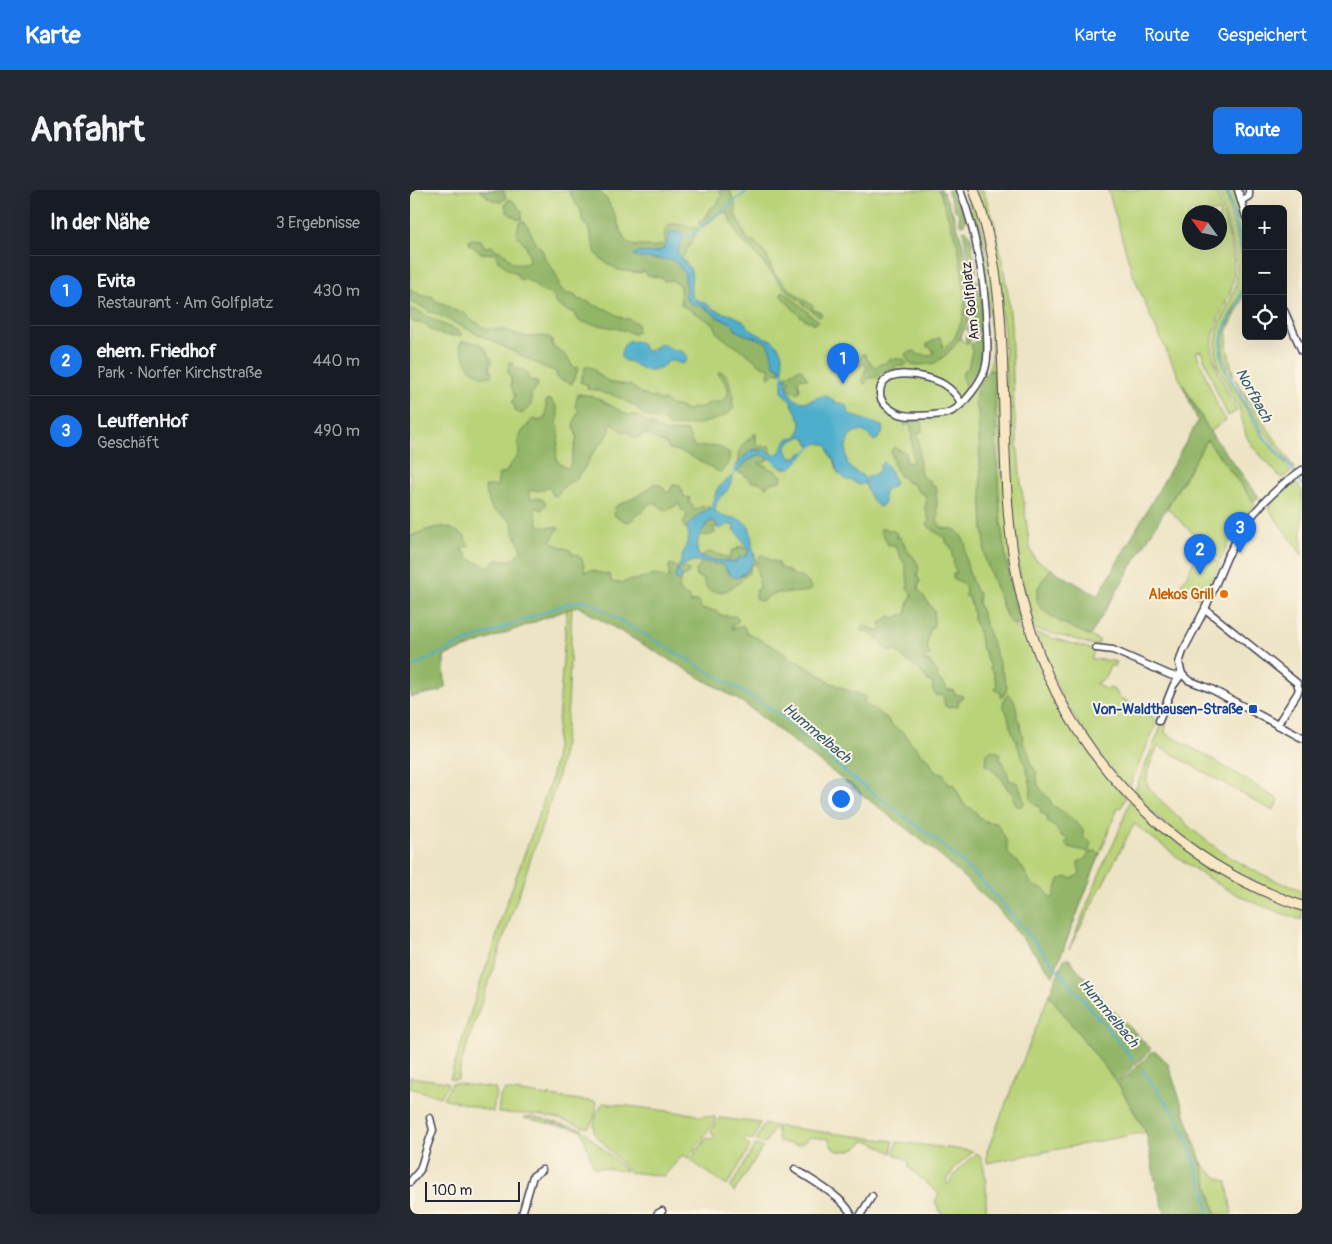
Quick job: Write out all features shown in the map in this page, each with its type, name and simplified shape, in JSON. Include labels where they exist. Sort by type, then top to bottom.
[{"type":"main road","points":[[974,190],[990,247],[998,305],[1003,363],[1006,476],[1013,555],[1025,612],[1052,686],[1092,751],[1119,785],[1158,823],[1188,848],[1230,874],[1266,892],[1302,906]]},
{"type":"street","name":"Am Golfplatz","points":[[960,190],[973,234],[986,308],[987,350],[986,364],[982,377],[961,403],[947,413],[906,416],[887,406],[881,399],[880,394],[884,382],[889,378],[897,374],[909,374],[925,376],[942,384],[956,395],[961,403]]},
{"type":"street","points":[[1238,190],[1242,205]]},
{"type":"street","points":[[1240,200],[1249,196],[1249,190]]},
{"type":"street","points":[[1287,317],[1302,350]]},
{"type":"street","points":[[1159,721],[1181,671],[1180,658],[1205,609],[1240,532],[1264,502],[1298,473]]},
{"type":"street","points":[[1205,609],[1297,683],[1299,689],[1297,694],[1277,725]]},
{"type":"street","points":[[1096,648],[1113,650],[1170,675],[1177,676],[1181,671]]},
{"type":"street","points":[[1181,671],[1190,681],[1210,689],[1302,738]]},
{"type":"street","points":[[410,1182],[420,1170],[433,1130],[430,1118]]},
{"type":"street","points":[[795,1169],[840,1200],[851,1214]]},
{"type":"street","points":[[522,1214],[533,1176],[542,1170]]},
{"type":"street","points":[[861,1214],[872,1196]]},
{"type":"green space","points":[[410,190],[942,190],[953,213],[964,248],[970,283],[971,310],[960,339],[967,344],[972,343],[972,351],[985,353],[982,372],[986,375],[975,404],[978,410],[984,553],[986,562],[1007,618],[1015,625],[1014,628],[1027,631],[1045,677],[1068,720],[1094,759],[1126,797],[1121,808],[1118,807],[1063,950],[1028,895],[596,595],[410,653]]},
{"type":"green space","points":[[479,190],[503,190],[506,198],[501,202],[494,201]]},
{"type":"green space","points":[[568,190],[599,191],[607,200],[614,213],[625,241],[634,246],[652,247],[664,245],[665,230],[669,225],[674,224],[698,228],[682,258],[678,255],[677,250],[684,237],[670,232],[663,249],[649,253],[636,253],[652,259],[673,260],[685,274],[686,297],[688,301],[704,307],[719,318],[730,322],[736,330],[743,334],[767,343],[780,368],[780,373],[776,372],[769,378],[770,368],[762,366],[718,334],[714,324],[681,305],[680,286],[672,280],[664,281],[662,278],[647,275],[644,271],[640,273],[618,270],[602,260],[596,253],[588,227],[584,224],[580,208]]},
{"type":"green space","points":[[721,190],[731,190],[736,208],[735,214],[748,241],[755,242],[767,256],[775,274],[794,293],[813,306],[812,309],[820,312],[822,315],[820,317],[781,285],[756,254],[739,238],[726,212],[719,214],[702,228],[699,225],[699,222],[708,215],[709,209],[718,202]]},
{"type":"green space","points":[[939,190],[942,190],[948,203],[964,248],[970,278],[970,316],[958,340],[941,359],[932,364],[911,365],[905,355],[906,353],[915,351],[919,355],[932,355],[934,352],[930,347],[927,347],[927,344],[940,337],[944,349],[955,337],[964,313],[965,293],[958,247]]},
{"type":"green space","points":[[947,190],[952,190],[957,194],[957,200],[966,219],[962,225],[960,224],[958,213]]},
{"type":"green space","points":[[964,190],[970,190],[984,238],[991,276],[998,349],[1003,472],[1026,627],[1020,626],[1003,539],[998,476],[995,370],[988,371],[992,347],[987,288],[982,255],[970,206]]},
{"type":"green space","points":[[977,190],[983,190],[994,222],[1008,295],[1014,407],[1021,483],[1030,548],[1035,559],[1051,569],[1038,587],[1037,597],[1039,604],[1064,623],[1100,641],[1098,645],[1033,629],[1029,615],[1016,553],[1010,489],[1004,329]]},
{"type":"green space","points":[[1108,190],[1216,190],[1220,205],[1182,205],[1182,250],[1227,250],[1227,229],[1233,260],[1234,276],[1231,289],[1218,320],[1213,346],[1214,357],[1221,378],[1237,411],[1228,416],[1201,351],[1196,352],[1219,409],[1226,420],[1210,432],[1182,384],[1132,272]]},
{"type":"green space","points":[[1219,190],[1226,190],[1242,259],[1241,289],[1221,341],[1224,368],[1256,427],[1291,472],[1281,478],[1252,446],[1246,435],[1239,408],[1218,366],[1217,334],[1235,289],[1237,272],[1227,223],[1227,205],[1223,205]]},
{"type":"green space","points":[[1228,190],[1234,190],[1242,216],[1242,244]]},
{"type":"green space","points":[[508,200],[515,202],[522,211],[522,219],[517,219],[507,212],[505,205]]},
{"type":"green space","points":[[525,222],[536,243],[543,251],[545,258],[557,276],[559,286],[565,293],[575,295],[578,300],[591,303],[624,319],[636,322],[638,332],[634,334],[579,321],[574,312],[567,311],[555,303],[552,295],[541,291],[525,279],[521,280],[518,278],[516,273],[508,269],[497,259],[495,254],[481,253],[470,245],[469,241],[471,239],[481,240],[485,247],[494,247],[496,250],[504,253],[512,262],[524,264],[529,262],[529,255],[525,244],[518,237],[517,233],[519,223]]},
{"type":"green space","points":[[965,230],[969,233],[973,243],[977,271],[974,275],[972,275],[963,231]]},
{"type":"green space","points":[[976,279],[980,282],[978,289],[982,294],[980,299],[983,301],[982,321],[984,327],[967,344],[965,338],[969,333],[967,329],[973,325],[973,280]]},
{"type":"green space","points":[[410,289],[422,296],[432,296],[436,301],[445,304],[455,311],[464,313],[471,320],[488,329],[506,330],[530,337],[544,336],[551,338],[552,346],[564,354],[572,366],[575,368],[579,367],[572,384],[557,378],[556,372],[410,302]]},
{"type":"green space","points":[[784,291],[819,321],[815,324],[812,323],[813,321],[810,320],[809,322],[800,316],[781,296]]},
{"type":"green space","points":[[1242,294],[1240,306],[1228,329],[1227,346],[1234,377],[1224,359],[1222,348],[1225,331]]},
{"type":"green space","points":[[410,309],[422,313],[462,334],[460,336],[450,336],[441,334],[432,330],[425,323],[412,321],[410,320]]},
{"type":"green space","points":[[982,333],[983,354],[981,365],[978,376],[970,390],[968,390],[963,380],[963,372],[968,368],[972,344]]},
{"type":"green space","points":[[464,341],[484,347],[492,360],[489,368],[492,373],[491,376],[483,377],[470,369],[460,347],[461,342]]},
{"type":"green space","points":[[862,354],[865,354],[866,359],[876,367],[892,359],[904,359],[907,363],[905,366],[898,365],[895,368],[886,370],[877,377],[867,379],[865,384],[862,378],[864,371],[867,369],[864,363],[861,367],[856,364],[861,359]]},
{"type":"green space","points":[[509,362],[513,363],[516,369],[522,369],[527,372],[528,379],[536,381],[538,385],[531,394],[531,406],[522,414],[515,411],[512,403],[515,396],[508,372]]},
{"type":"green space","points":[[586,366],[593,368],[599,375],[611,383],[630,385],[651,398],[655,397],[661,401],[665,400],[671,405],[686,411],[705,406],[710,402],[719,401],[727,396],[728,389],[718,374],[719,371],[726,375],[729,381],[734,396],[732,401],[734,407],[730,412],[711,421],[670,427],[662,420],[644,416],[635,406],[611,394],[587,389],[588,385],[580,382]]},
{"type":"green space","points":[[800,368],[808,379],[801,378],[798,380],[800,391],[797,393],[792,392],[788,385],[789,380],[785,376]]},
{"type":"green space","points":[[995,370],[999,497],[1003,539],[1020,626],[1011,623],[1007,618],[985,557],[978,410],[975,404],[976,391],[979,385],[988,371]]},
{"type":"green space","points":[[1235,380],[1295,469],[1294,470],[1260,426]]},
{"type":"green space","points":[[1182,384],[1210,432],[1259,497],[1253,501],[1207,440],[1090,636],[1062,623],[1043,610],[1037,601],[1038,589],[1051,569],[1098,596],[1198,421]]},
{"type":"green space","points":[[578,394],[593,396],[628,415],[635,415],[658,429],[667,432],[687,431],[693,445],[696,447],[719,446],[729,453],[729,461],[718,472],[684,453],[669,449],[666,444],[651,436],[644,435],[636,439],[631,436],[630,432],[621,431],[611,422],[608,435],[582,472],[578,474],[578,478],[575,481],[561,489],[557,496],[552,495],[548,487],[529,492],[531,499],[540,498],[546,504],[542,510],[537,508],[535,510],[538,526],[558,527],[559,529],[551,541],[570,550],[572,554],[578,555],[583,563],[585,572],[591,570],[610,575],[611,581],[614,582],[620,583],[654,575],[669,578],[669,565],[671,564],[680,569],[684,567],[689,570],[687,575],[683,577],[679,588],[683,594],[689,596],[690,603],[697,601],[701,609],[717,611],[719,615],[735,616],[738,618],[738,621],[732,629],[744,626],[746,632],[823,676],[827,681],[865,696],[866,699],[863,701],[866,705],[887,718],[891,725],[906,735],[922,755],[929,759],[934,771],[943,773],[948,784],[954,785],[964,805],[974,810],[980,818],[998,825],[1007,841],[1007,849],[1010,855],[1018,862],[1031,883],[1046,891],[1050,898],[1053,898],[1059,880],[1066,877],[1072,879],[1080,874],[1078,862],[1085,859],[1093,851],[1100,854],[1053,976],[999,910],[934,850],[742,702],[577,606],[444,656],[445,687],[441,691],[410,697],[410,536],[435,528],[446,527],[465,536],[469,546],[462,548],[462,551],[466,553],[469,559],[489,567],[496,560],[512,560],[521,551],[521,548],[513,530],[512,521],[492,509],[485,490],[486,486],[497,486],[498,475],[506,472],[518,455],[518,440],[524,430],[533,419],[539,421],[545,418],[547,400],[553,402],[557,411],[559,430],[558,461],[561,465],[568,468],[570,466],[577,437],[573,425],[579,410],[575,406]]},
{"type":"green space","points":[[904,419],[922,419],[922,432],[918,432],[920,472],[927,480],[930,480],[930,485],[934,485],[937,489],[938,523],[942,528],[958,531],[966,544],[965,555],[968,568],[976,591],[979,593],[978,602],[1007,686],[1006,692],[1002,697],[1000,692],[996,690],[995,687],[997,685],[993,672],[981,647],[969,597],[965,596],[965,586],[953,579],[953,574],[957,573],[953,564],[954,559],[951,546],[947,544],[945,537],[928,526],[927,523],[930,518],[927,517],[924,507],[926,505],[925,494],[920,493],[912,483],[904,480],[903,476],[900,477],[894,465],[891,451],[894,447],[906,453],[906,463],[913,462],[911,425],[904,425]]},
{"type":"green space","points":[[755,433],[756,443],[761,446],[770,446],[770,453],[756,449],[749,452],[739,463],[740,449]]},
{"type":"green space","points":[[1207,439],[1255,504],[1237,526],[1220,560],[1167,508]]},
{"type":"green space","points":[[761,454],[769,458],[759,464],[772,469],[782,476],[781,481],[771,483],[766,487],[759,482],[752,482],[742,472],[741,474],[737,472],[746,462]]},
{"type":"green space","points":[[654,483],[662,486],[667,493],[673,485],[679,485],[683,491],[683,496],[690,498],[689,503],[693,505],[691,509],[693,510],[704,506],[710,508],[698,515],[685,529],[683,524],[687,514],[681,509],[679,504],[666,511],[656,503],[650,503],[631,521],[626,522],[615,516],[615,507],[642,494]]},
{"type":"green space","points":[[1296,483],[1302,490],[1302,555],[1268,508],[1280,495]]},
{"type":"green space","points":[[710,521],[715,521],[717,524],[714,528],[715,533],[702,536],[700,533]]},
{"type":"green space","points":[[882,528],[897,533],[896,536],[900,537],[917,562],[919,571],[917,576],[920,580],[918,589],[934,610],[934,624],[931,627],[928,641],[930,655],[921,659],[930,662],[937,672],[938,679],[948,690],[953,690],[955,694],[963,696],[961,700],[957,701],[959,704],[957,707],[952,706],[948,708],[945,706],[943,696],[937,696],[932,689],[933,683],[928,681],[919,669],[915,668],[896,651],[888,651],[882,646],[881,640],[876,639],[870,632],[862,631],[863,625],[881,631],[880,623],[890,616],[894,618],[905,615],[912,596],[911,592],[907,589],[906,566],[894,545],[888,545],[880,530]]},
{"type":"green space","points":[[738,547],[749,550],[741,560],[734,563],[721,564],[729,574],[738,577],[746,573],[753,553],[755,554],[756,564],[752,564],[749,573],[739,583],[726,591],[709,591],[703,579],[696,576],[695,572],[700,565],[702,557],[704,554],[711,552],[729,559],[732,550],[737,550]]},
{"type":"green space","points":[[1199,552],[1220,563],[1203,600],[1180,587]]},
{"type":"green space","points":[[761,554],[768,557],[769,560],[779,563],[779,567],[804,579],[809,584],[811,590],[773,594],[759,601],[755,597],[756,590],[760,587],[757,561]]},
{"type":"green space","points":[[572,607],[566,723],[560,769],[469,1039],[458,1080],[450,1079],[502,916],[551,780],[555,760],[567,609]]},
{"type":"green space","points":[[1035,633],[1095,650],[1091,659],[1117,662],[1115,666],[1110,666],[1104,679],[1096,683],[1106,690],[1110,688],[1116,691],[1118,696],[1156,719],[1155,727],[1128,790],[1106,764],[1063,700]]},
{"type":"green space","points":[[1009,694],[1015,702],[1017,718],[1023,735],[1023,743],[1028,752],[1030,763],[1036,771],[1038,785],[1053,806],[1069,816],[1083,830],[1084,837],[1092,843],[1088,852],[1067,846],[1065,843],[1069,840],[1059,833],[1056,827],[1048,823],[1047,816],[1041,813],[1040,807],[1030,799],[1031,787],[1024,761],[1003,706],[1004,699]]},
{"type":"green space","points":[[1161,722],[1166,725],[1165,733],[1209,757],[1279,800],[1273,811],[1158,746],[1147,774],[1148,786],[1153,793],[1184,822],[1215,847],[1264,876],[1302,890],[1302,902],[1265,888],[1222,865],[1180,837],[1133,795],[1160,729]]},
{"type":"green space","points":[[992,750],[1000,753],[1000,758],[1007,770],[1009,780],[1018,783],[1024,804],[1021,806],[1018,807],[1016,805],[1012,794],[1002,779],[991,767],[986,765],[987,754]]},
{"type":"green space","points":[[1130,801],[1155,825],[1193,855],[1302,909],[1302,920],[1262,906],[1225,888],[1190,866],[1134,824],[1069,949]]},
{"type":"green space","points":[[1068,958],[1110,1007],[1151,1049],[1117,1083],[1049,995],[1064,959]]},
{"type":"green space","points":[[1049,995],[1116,1081],[1146,1132],[987,1163],[987,1151]]},
{"type":"green space","points":[[1153,1051],[1159,1054],[1168,1064],[1201,1161],[1216,1214],[1165,1214],[1155,1180],[1146,1132],[1118,1084]]},
{"type":"green space","points":[[410,1077],[447,1082],[448,1085],[440,1097],[410,1088]]},
{"type":"green space","points":[[452,1083],[494,1088],[496,1090],[493,1112],[443,1098]]},
{"type":"green space","points":[[505,1090],[596,1102],[596,1112],[588,1128],[555,1118],[528,1114],[498,1113],[500,1096]]},
{"type":"green space","points":[[603,1103],[693,1114],[701,1117],[715,1117],[715,1120],[688,1158],[683,1155],[664,1176],[629,1172],[594,1133],[596,1117]]},
{"type":"green space","points":[[532,1117],[582,1129],[626,1171],[594,1167],[581,1130],[523,1118]]},
{"type":"green space","points":[[719,1118],[760,1123],[753,1140],[747,1137],[744,1142],[750,1147],[727,1186],[690,1160],[707,1138],[712,1139],[715,1134],[710,1133]]},
{"type":"green space","points":[[764,1124],[775,1126],[765,1144],[756,1141]]},
{"type":"green space","points":[[776,1126],[893,1141],[892,1153],[872,1142],[864,1141],[855,1148],[841,1151],[837,1151],[831,1146],[829,1139],[810,1137],[798,1145],[779,1142]]},
{"type":"green space","points":[[897,1142],[973,1151],[953,1170],[946,1182],[948,1185],[961,1168],[977,1153],[981,1158],[985,1173],[986,1214],[942,1214],[935,1202],[939,1194],[907,1166],[910,1165],[907,1160],[894,1154]]},
{"type":"green space","points":[[755,1145],[763,1147],[734,1192],[730,1188]]},
{"type":"green space","points":[[1201,1161],[1212,1174],[1227,1182],[1232,1214],[1216,1214]]},
{"type":"water","points":[[670,232],[679,232],[684,235],[678,255],[690,269],[692,296],[715,310],[737,317],[754,332],[774,342],[780,349],[783,372],[780,373],[780,368],[774,365],[767,343],[743,334],[736,330],[730,322],[719,318],[704,307],[688,301],[686,297],[685,274],[673,260],[634,256],[636,253],[654,252],[663,249]]},
{"type":"water","points":[[629,341],[639,342],[647,351],[656,348],[657,345],[666,345],[670,349],[681,351],[687,355],[687,360],[682,364],[669,361],[655,370],[643,369],[631,362],[625,361],[621,357],[625,344]]},
{"type":"water","points":[[785,376],[789,391],[796,400],[805,402],[824,395],[836,403],[846,405],[849,414],[882,426],[882,435],[875,441],[862,431],[851,435],[846,445],[848,463],[851,469],[865,478],[864,484],[859,485],[851,480],[848,481],[838,473],[827,445],[819,443],[809,445],[802,436],[791,441],[786,447],[791,457],[796,457],[804,452],[805,454],[791,468],[782,468],[773,460],[761,454],[746,462],[737,472],[734,471],[736,465],[751,450],[765,450],[775,455],[780,452],[787,440],[796,437],[800,431],[801,422],[791,402],[782,391],[782,377]]},
{"type":"water","points":[[883,462],[887,465],[895,482],[893,487],[884,490],[884,504],[880,507],[873,500],[865,485],[868,476],[879,471],[880,465]]},
{"type":"water","points":[[733,475],[729,487],[717,502],[715,511],[721,515],[744,522],[751,532],[754,559],[751,566],[745,572],[735,578],[721,564],[694,561],[683,565],[678,570],[682,577],[678,582],[676,581],[676,571],[689,537],[688,525],[698,515],[710,508],[717,489]],"holes":[[[710,521],[715,522],[717,528],[722,528],[728,524],[734,526],[734,529],[749,550],[746,556],[738,558],[736,562],[714,560],[699,556],[697,547],[701,533]]]},
{"type":"waterway","points":[[684,237],[693,235],[749,190]]},
{"type":"waterway","name":"Norfbach","points":[[1227,190],[1241,245],[1245,279],[1240,298],[1224,329],[1221,341],[1222,360],[1230,378],[1265,438],[1292,469],[1302,485]]},
{"type":"waterway","points":[[782,372],[783,376]]},
{"type":"waterway","points":[[804,453],[814,445]]},
{"type":"waterway","points":[[733,475],[736,472]]},
{"type":"waterway","name":"Hummelbach","points":[[410,668],[455,646],[566,604],[586,600],[778,713],[840,768],[944,846],[991,890],[1133,1059]]},
{"type":"waterway","name":"Hummelbach","points":[[1142,1070],[1177,1117],[1205,1191],[1209,1214]]},
{"type":"place","name":"Evita","points":[[843,384]]},
{"type":"place","name":"LeuffenHof","points":[[1240,553]]},
{"type":"place","name":"ehem. Friedhof","points":[[1200,575]]},
{"type":"place","name":"Alekos Grill","points":[[1224,594]]},
{"type":"place","name":"Von-Waldthausen-Straße","points":[[1253,709]]}]
